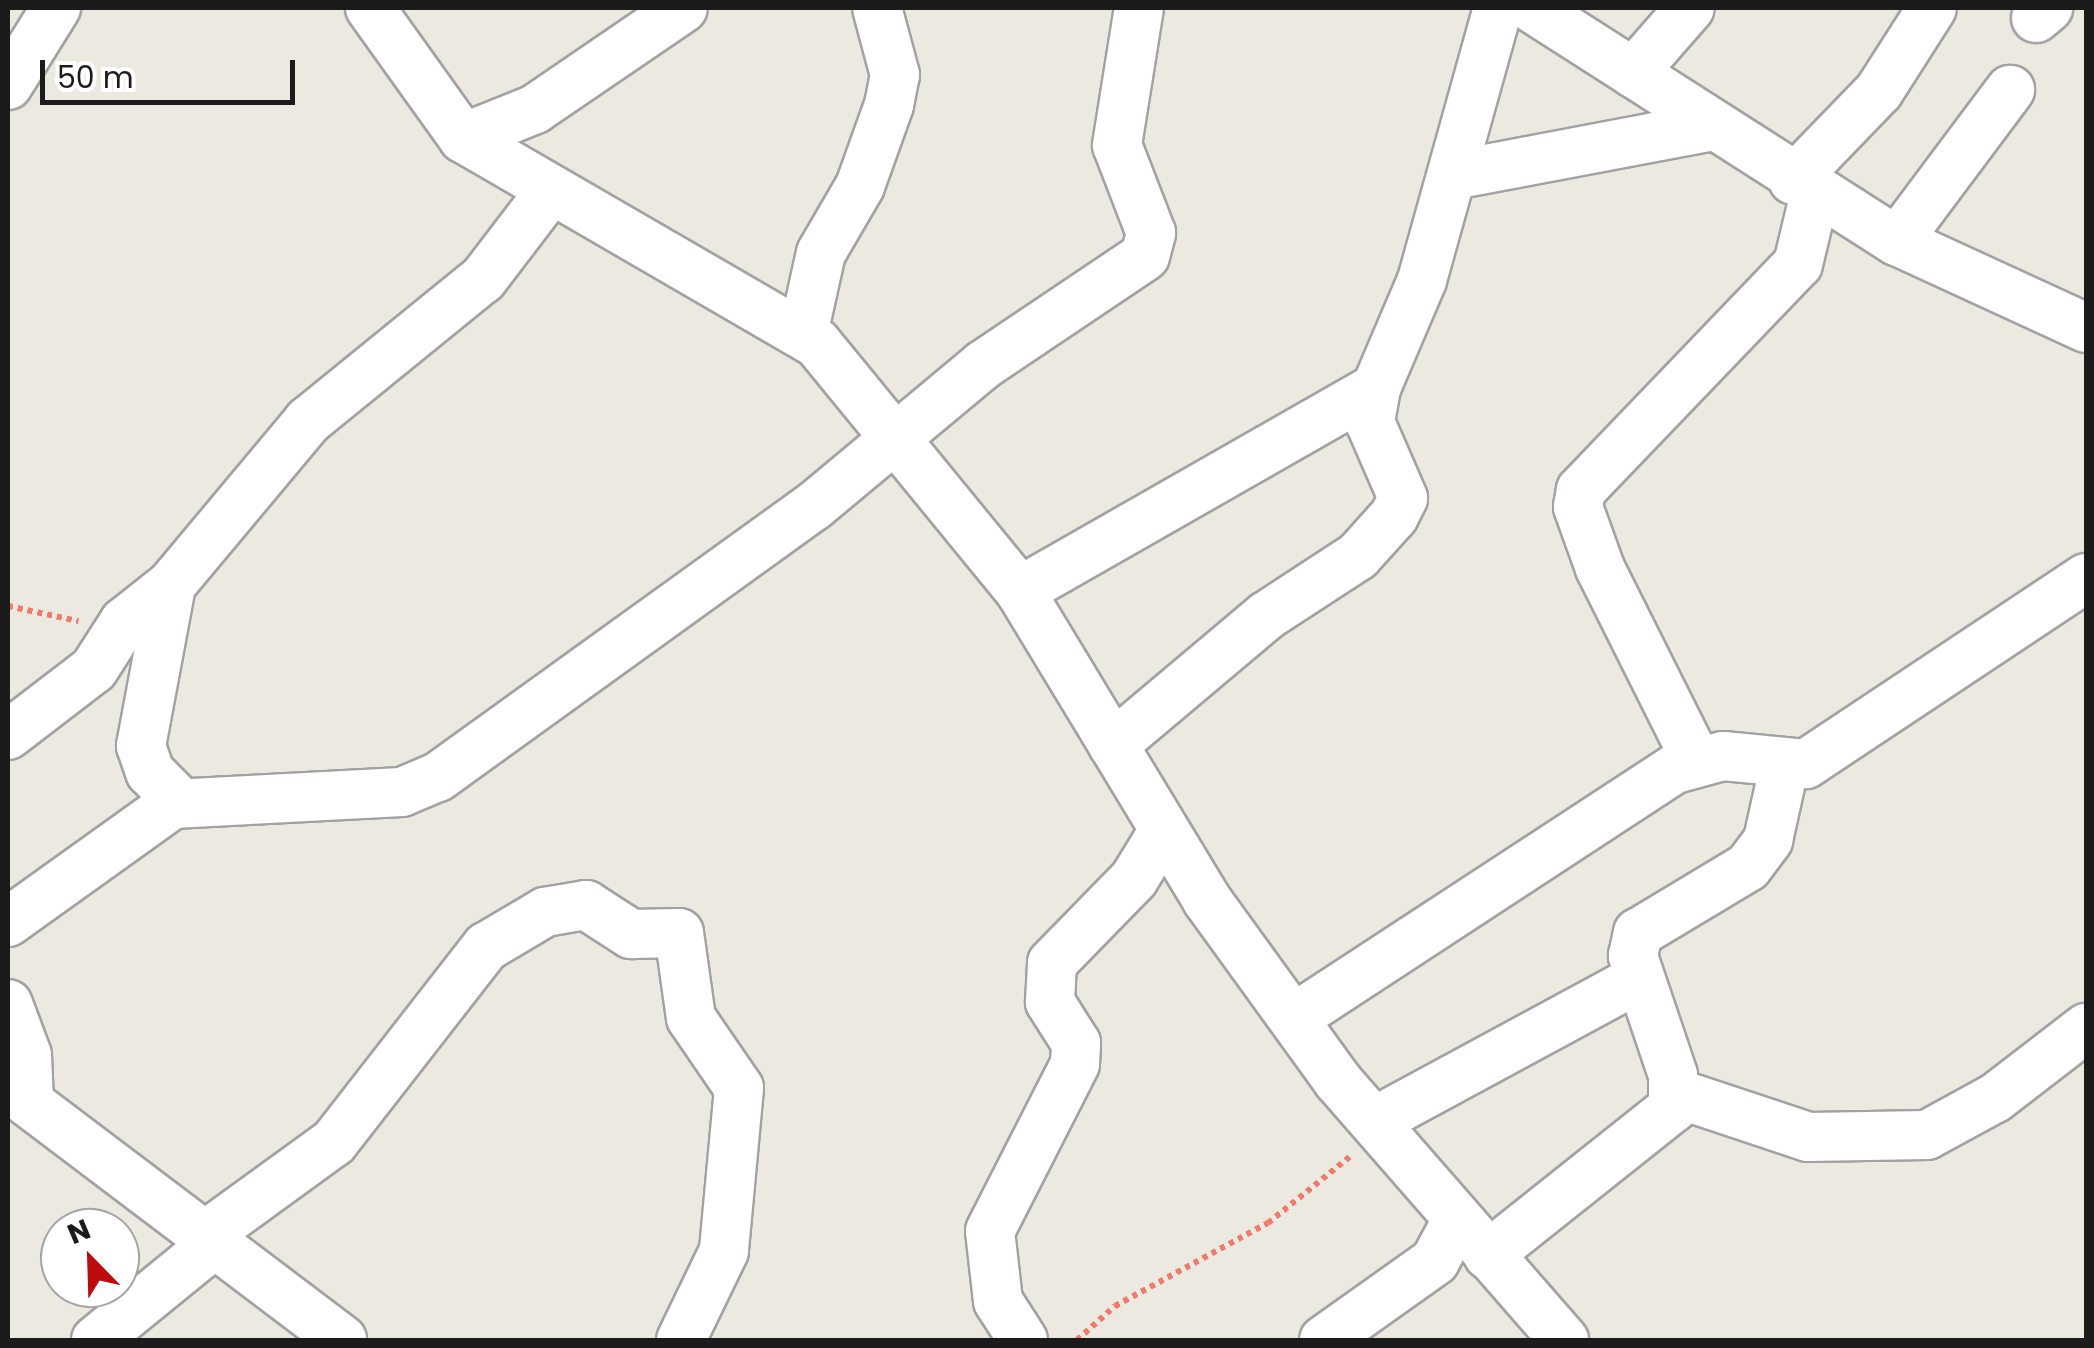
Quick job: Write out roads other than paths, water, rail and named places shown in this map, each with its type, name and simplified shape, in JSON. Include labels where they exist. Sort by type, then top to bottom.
[{"type":"street","points":[[8,85],[56,8]]},
{"type":"street","points":[[370,8],[463,138],[803,334],[901,439],[1020,591],[1164,830],[1294,1018],[1472,1239],[1564,1340]]},
{"type":"street","points":[[463,138],[535,109],[683,8]]},
{"type":"street","points":[[803,334],[821,253],[860,186],[889,104],[895,75],[877,8]]},
{"type":"street","points":[[8,922],[180,802],[402,792],[438,777],[901,439],[984,364],[1145,256],[1151,233],[1117,145],[1140,8]]},
{"type":"street","points":[[1113,745],[1266,616],[1358,556],[1394,516],[1403,498],[1370,422],[1376,388],[1454,176],[1498,8]]},
{"type":"street","points":[[1532,8],[1710,128],[1897,241],[2086,328]]},
{"type":"street","points":[[1634,74],[1690,8]]},
{"type":"street","points":[[1696,760],[1600,568],[1578,508],[1581,490],[1798,264],[1804,186],[1879,91],[1932,8]]},
{"type":"street","points":[[1897,241],[2010,90]]},
{"type":"street","points":[[1454,176],[1710,128]]},
{"type":"street","points":[[8,735],[94,669],[124,622],[172,584],[308,421],[483,279],[551,190]]},
{"type":"street","points":[[1020,591],[1376,388]]},
{"type":"street","points":[[1294,1018],[1696,760],[1784,768],[1850,740],[2086,578]]},
{"type":"street","points":[[172,584],[141,746],[150,772],[180,802]]},
{"type":"street","points":[[1324,1340],[1435,1262],[1663,1120],[1676,1093],[1638,979],[1638,933],[1748,867],[1768,840],[1784,768]]},
{"type":"street","points":[[1023,1340],[998,1301],[990,1231],[1075,1064],[1076,1043],[1050,1002],[1052,963],[1134,879],[1164,830]]},
{"type":"street","points":[[96,1340],[211,1238],[334,1142],[486,947],[545,912],[586,905],[632,934],[679,933],[691,1018],[740,1088],[724,1251],[682,1340]]},
{"type":"street","points":[[1381,1124],[1638,979]]},
{"type":"street","points":[[8,1004],[26,1054],[18,1095],[342,1340]]},
{"type":"street","points":[[1676,1093],[1746,1124],[1808,1137],[1927,1135],[1994,1098],[2086,1028]]}]
